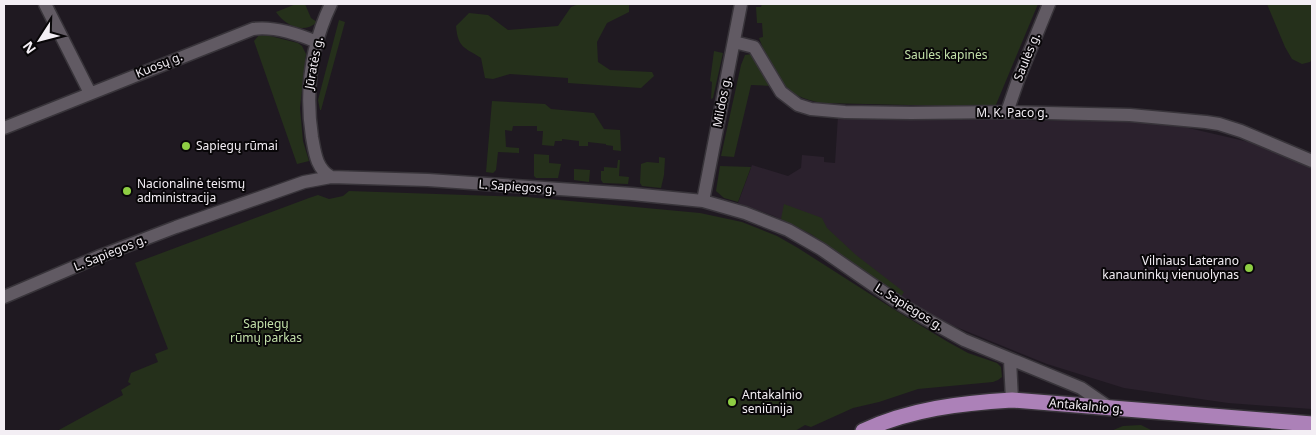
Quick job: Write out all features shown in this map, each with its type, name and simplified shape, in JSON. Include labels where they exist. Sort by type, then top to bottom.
[{"type":"main road","name":"Antakalnio g.","points":[[863,431],[895,418],[920,412],[980,402],[1012,400],[1312,424]]},
{"type":"street","points":[[46,4],[90,93]]},
{"type":"street","name":"Jūratės g.","points":[[331,177],[325,174],[317,163],[311,128],[308,90],[317,42],[324,20],[332,4]]},
{"type":"street","name":"Mildos g.","points":[[703,201],[741,4]]},
{"type":"street","name":"Saulės g.","points":[[1007,112],[1049,4]]},
{"type":"street","name":"Kuosų g.","points":[[4,128],[253,29],[262,27],[277,30],[317,42]]},
{"type":"street","name":"M. K. Paco g.","points":[[734,42],[754,47],[781,92],[798,105],[811,108],[834,111],[902,113],[1007,112],[1130,115],[1219,124],[1241,131],[1312,161]]},
{"type":"street","name":"L. Sapiegos g.","points":[[4,297],[100,256],[196,219],[304,182],[331,177],[428,180],[632,194],[703,201],[745,213],[788,230],[820,249],[920,316],[964,340],[1081,388],[1110,408]]},
{"type":"street","points":[[1010,360],[1012,400]]},
{"type":"shaded area","points":[[838,116],[999,118],[1041,121],[1134,121],[1180,126],[1253,143],[1312,168],[1312,409],[1228,403],[1124,388],[1047,364],[934,318],[810,234],[774,216],[738,203],[752,165],[788,176],[801,168],[802,155],[824,157],[824,162],[835,163]]},
{"type":"green space","points":[[296,4],[305,4],[311,18],[317,22],[306,28],[295,27],[284,21],[276,12]]},
{"type":"green space","points":[[579,4],[629,4],[629,12],[607,23],[597,42],[598,62],[610,70],[652,72],[654,76],[641,88],[568,83],[568,78],[510,74],[493,79],[485,78],[481,58],[466,49],[458,39],[456,26],[469,13],[488,15],[508,30],[558,26],[571,7]]},
{"type":"green space","name":"Saulės kapinės","points":[[762,4],[1038,4],[995,107],[822,103],[796,95],[787,89],[774,73],[759,38],[763,37],[762,23],[757,23],[756,7],[761,7]]},
{"type":"green space","points":[[1267,4],[1312,4],[1312,59],[1310,62],[1302,64],[1292,59]]},
{"type":"green space","points":[[339,20],[345,22],[320,110],[318,100]]},
{"type":"green space","points":[[259,35],[298,43],[306,54],[300,108],[303,141],[309,161],[297,164],[254,41]]},
{"type":"green space","points":[[714,51],[723,53],[713,98],[711,99],[712,82],[710,81]]},
{"type":"green space","points":[[752,54],[772,86],[751,85],[734,157],[721,156],[741,65],[745,55]]},
{"type":"green space","points":[[492,101],[545,104],[551,109],[594,113],[604,129],[620,130],[621,151],[613,150],[613,146],[606,144],[588,142],[588,146],[579,146],[579,141],[562,139],[562,141],[555,141],[554,146],[542,145],[543,131],[537,131],[537,126],[513,126],[512,131],[505,130],[506,147],[519,148],[519,153],[498,152],[496,170],[493,173],[486,172]]},
{"type":"green space","points":[[534,154],[549,155],[549,163],[561,164],[558,178],[536,178],[534,176]]},
{"type":"green space","points":[[659,157],[665,158],[661,188],[642,186],[640,183],[641,164],[647,162],[659,163]]},
{"type":"green space","points":[[618,160],[620,160],[619,176],[629,177],[628,184],[603,183],[601,171],[604,171],[604,167],[617,168]]},
{"type":"green space","points":[[720,166],[751,167],[738,202],[724,198],[716,191]]},
{"type":"green space","points":[[574,169],[590,170],[589,182],[574,180]]},
{"type":"green space","name":"Sapiegų rūmų parkas","points":[[349,191],[527,197],[700,213],[742,222],[777,236],[798,248],[948,342],[968,353],[997,363],[1001,367],[1002,377],[993,382],[918,389],[879,402],[853,408],[811,427],[805,425],[795,431],[57,431],[123,395],[121,390],[131,384],[128,382],[131,373],[158,362],[155,354],[168,349],[135,263],[309,198],[318,195],[329,199],[343,196]]},
{"type":"green space","points":[[784,204],[822,218],[827,228],[856,255],[904,292],[901,297],[811,234],[781,219]]},
{"type":"green space","points":[[1141,425],[1153,431],[1111,431],[1123,426]]},
{"type":"place","name":"Sapiegų rūmai","points":[[186,146]]},
{"type":"place","name":"Nacionalinė teismų administracija","points":[[127,191]]},
{"type":"place","name":"Vilniaus Laterano kanauninkų vienuolynas","points":[[1249,268]]},
{"type":"place","name":"Antakalnio seniūnija","points":[[732,402]]}]
